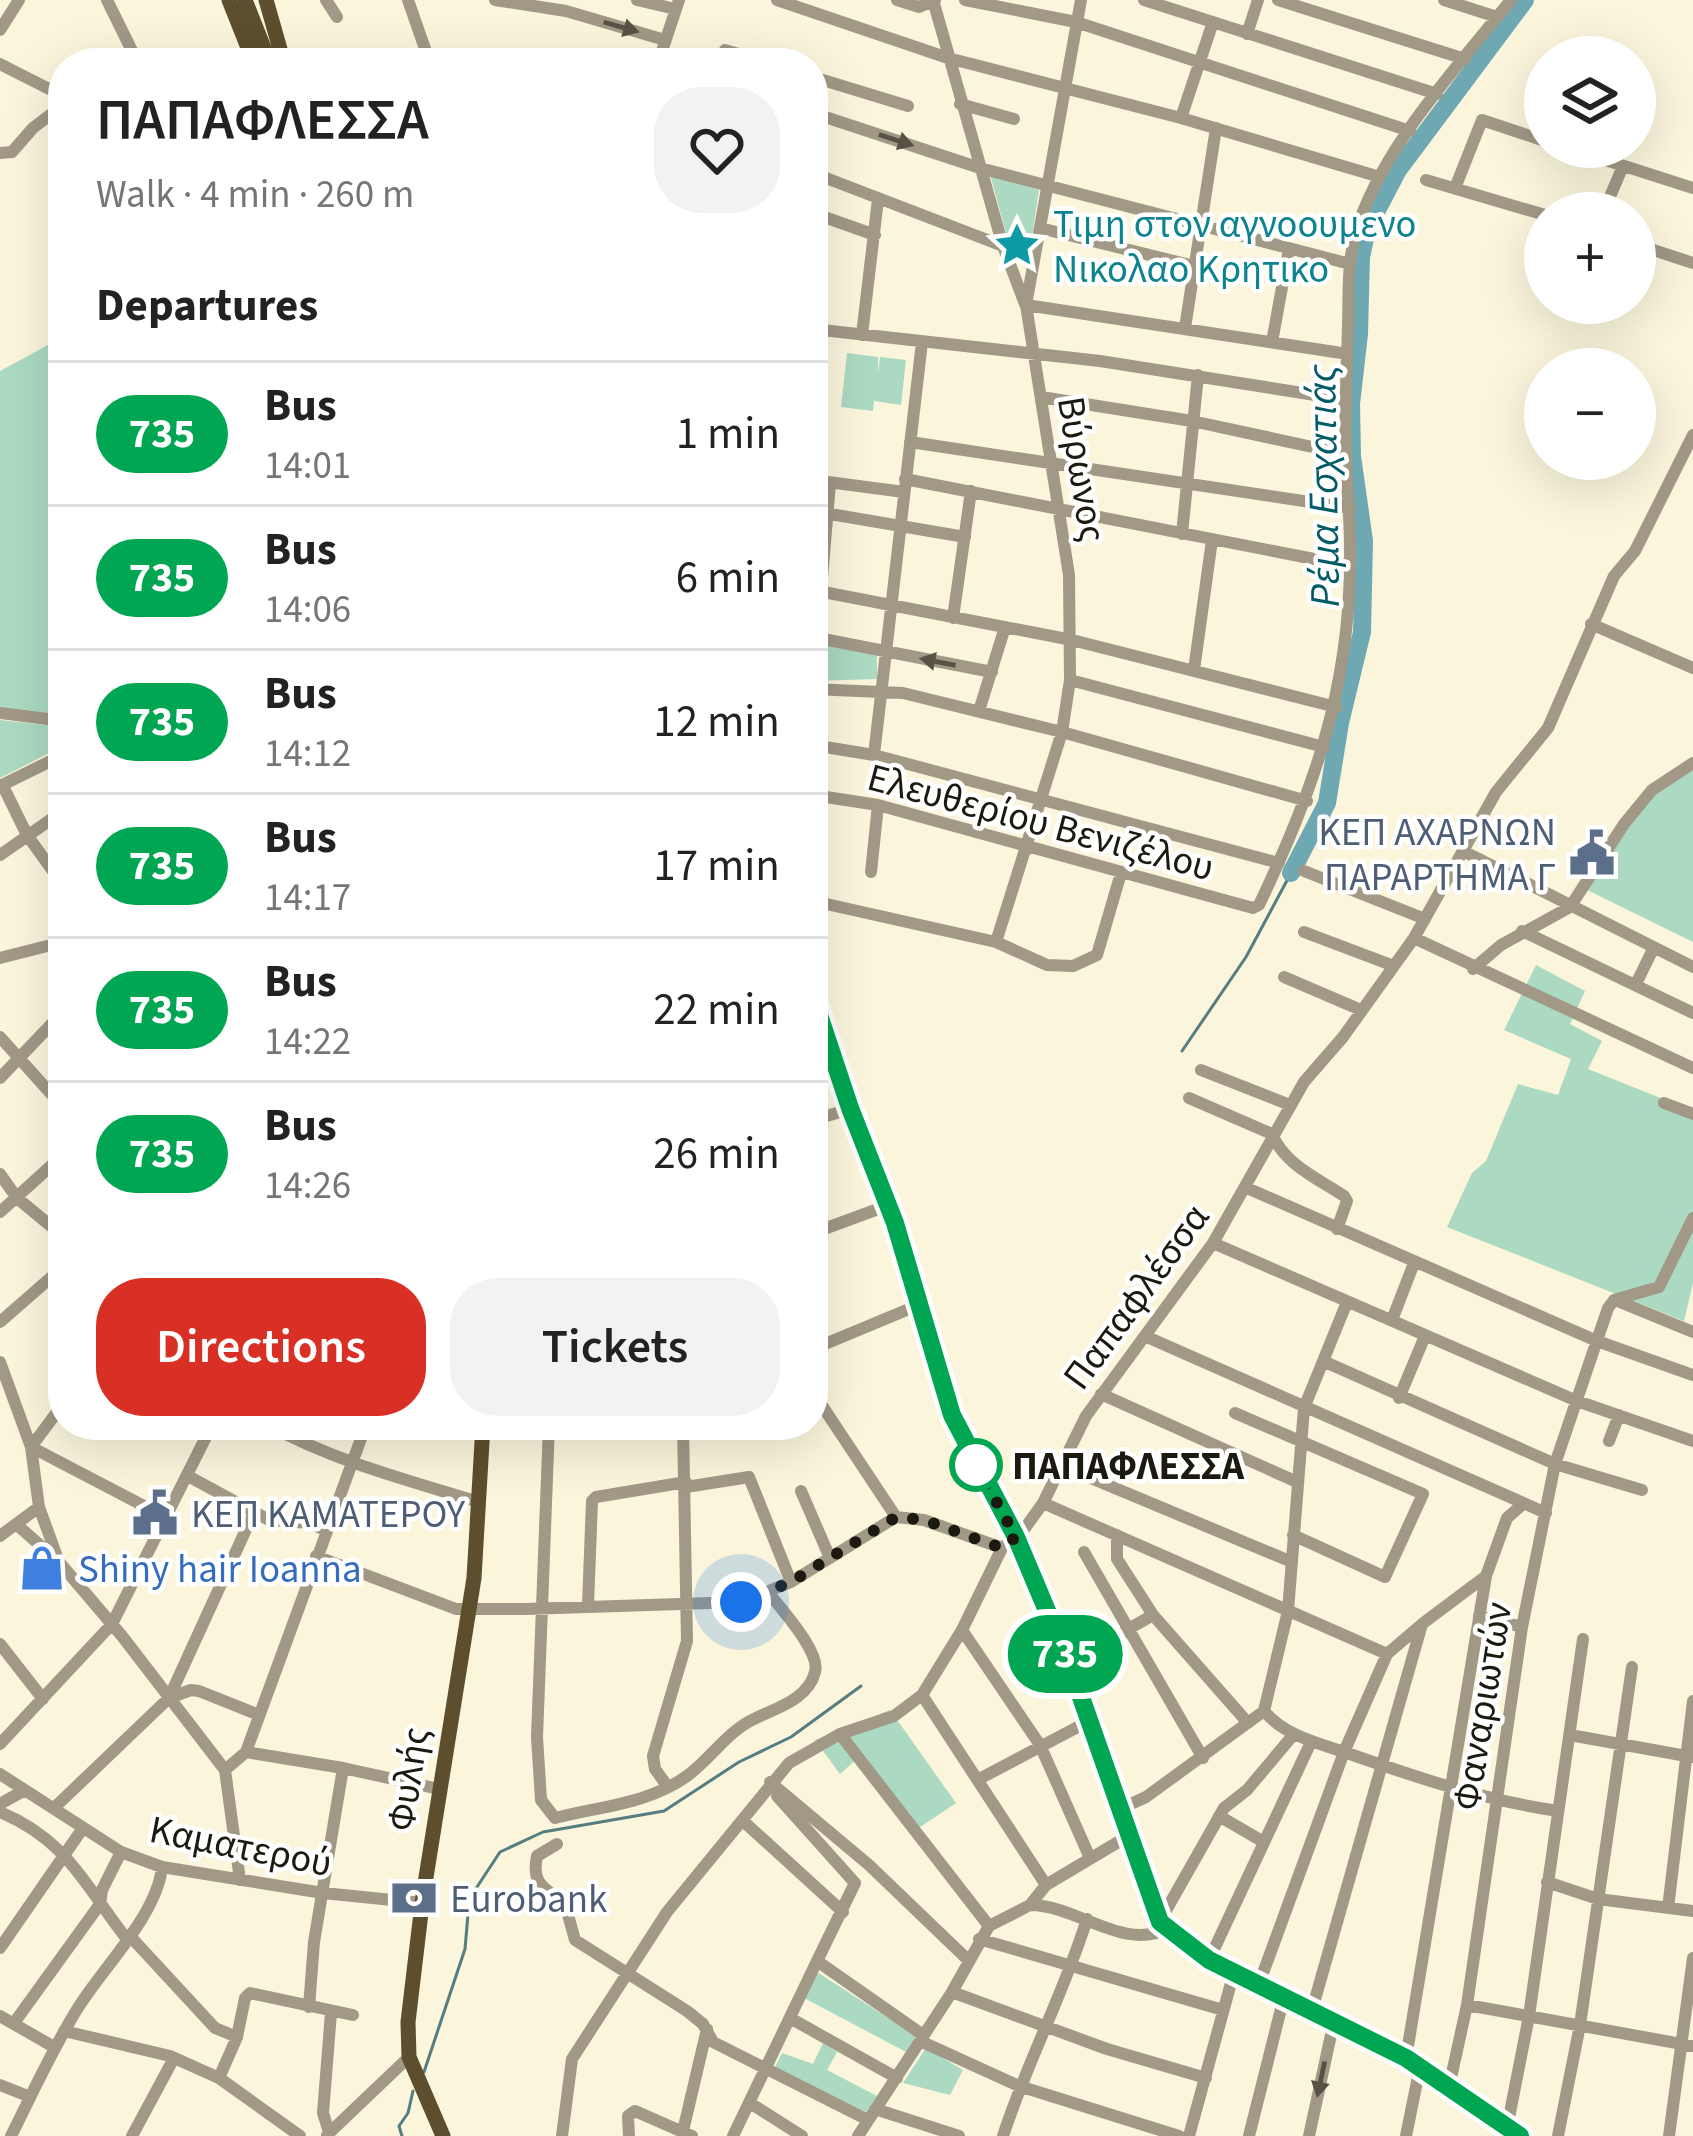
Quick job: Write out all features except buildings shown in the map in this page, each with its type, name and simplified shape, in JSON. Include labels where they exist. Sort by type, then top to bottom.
[{"type":"main road","points":[[229,0],[248,48]]},
{"type":"main road","points":[[245,0],[264,48]]},
{"type":"main road","points":[[266,0],[280,48]]},
{"type":"main road","name":"Φυλής","points":[[443,2136],[409,2057],[411,1980],[474,1578],[483,1440]]},
{"type":"street","points":[[0,30],[19,0]]},
{"type":"street","points":[[107,0],[131,48]]},
{"type":"street","points":[[326,0],[337,17]]},
{"type":"street","points":[[408,0],[425,48]]},
{"type":"street","points":[[495,0],[568,6],[665,40]]},
{"type":"street","points":[[637,0],[677,4],[664,48]]},
{"type":"street","points":[[777,0],[948,58],[1180,118],[1380,177]]},
{"type":"street","points":[[897,0],[919,7],[934,0],[960,104],[1026,305],[1348,354]]},
{"type":"street","points":[[965,0],[1076,22],[1410,131]]},
{"type":"street","name":"Βύρωνος","points":[[997,942],[1062,732],[1070,680],[1069,575],[1026,305],[1081,0]]},
{"type":"street","points":[[1144,0],[1437,94]]},
{"type":"street","points":[[1247,34],[1258,0]]},
{"type":"street","points":[[1278,0],[1465,59]]},
{"type":"street","points":[[1444,0],[1497,17]]},
{"type":"street","points":[[828,748],[874,755],[1279,863],[1307,801],[1324,747],[1348,638],[1350,264],[1359,223],[1380,177],[1410,131],[1511,0]]},
{"type":"street","points":[[1180,118],[1213,22]]},
{"type":"street","points":[[0,64],[48,92]]},
{"type":"street","points":[[828,82],[908,106]]},
{"type":"street","points":[[960,104],[1014,119]]},
{"type":"street","points":[[0,153],[12,152],[48,114]]},
{"type":"street","points":[[828,118],[980,168],[1350,264]]},
{"type":"street","points":[[1455,188],[1482,120],[1524,134]]},
{"type":"street","points":[[1185,328],[1216,128]]},
{"type":"street","points":[[1629,168],[1693,188]]},
{"type":"street","points":[[828,179],[1003,246]]},
{"type":"street","points":[[1426,180],[1524,209]]},
{"type":"street","points":[[862,335],[878,199]]},
{"type":"street","points":[[828,218],[875,235]]},
{"type":"street","points":[[1040,228],[1194,266]]},
{"type":"street","points":[[1272,342],[1289,249]]},
{"type":"street","points":[[1656,251],[1693,263]]},
{"type":"street","points":[[828,331],[1198,375],[1347,400]]},
{"type":"street","points":[[874,755],[922,342]]},
{"type":"street","points":[[1182,535],[1198,375]]},
{"type":"street","points":[[1041,398],[1192,421],[1346,454]]},
{"type":"street","name":"Παπαφλέσσα","points":[[562,2136],[572,2059],[689,1882],[769,1784],[808,1749],[894,1716],[922,1695],[962,1630],[1002,1548],[1043,1503],[1101,1394],[1148,1337],[1213,1243],[1290,1105],[1414,938],[1496,792],[1548,728],[1614,576],[1635,551],[1693,435]]},
{"type":"street","points":[[910,442],[1350,508]]},
{"type":"street","points":[[828,489],[830,483],[971,491],[1350,566]]},
{"type":"street","points":[[952,618],[971,491]]},
{"type":"street","points":[[828,514],[965,537]]},
{"type":"street","points":[[1194,670],[1212,540]]},
{"type":"street","points":[[828,592],[1072,640],[1336,706]]},
{"type":"street","points":[[1591,624],[1693,668]]},
{"type":"street","points":[[979,711],[1005,627]]},
{"type":"street","points":[[828,640],[992,672]]},
{"type":"street","points":[[1070,680],[1324,747]]},
{"type":"street","points":[[828,689],[881,689],[979,711],[1307,801]]},
{"type":"street","points":[[0,712],[48,719]]},
{"type":"street","points":[[48,762],[1,786],[26,835],[48,865]]},
{"type":"street","points":[[1473,969],[1522,931],[1570,907],[1652,790],[1693,763]]},
{"type":"street","name":"Ελευθερίου Βενιζέλου","points":[[828,797],[878,805],[1253,908],[1259,905],[1279,863]]},
{"type":"street","points":[[871,872],[878,805]]},
{"type":"street","points":[[0,855],[48,821]]},
{"type":"street","points":[[1463,851],[1693,968]]},
{"type":"street","points":[[1304,871],[1425,919]]},
{"type":"street","points":[[828,904],[997,942],[1047,965],[1073,965],[1097,955],[1121,873]]},
{"type":"street","points":[[1522,931],[1693,1013]]},
{"type":"street","points":[[1304,932],[1394,965]]},
{"type":"street","points":[[1414,938],[1693,1068]]},
{"type":"street","points":[[0,958],[48,946]]},
{"type":"street","points":[[1636,984],[1653,949]]},
{"type":"street","points":[[1284,977],[1361,1010]]},
{"type":"street","points":[[0,1078],[48,1028]]},
{"type":"street","points":[[0,1037],[48,1091]]},
{"type":"street","points":[[828,1042],[889,1205],[962,1439],[1016,1537],[1069,1663],[1163,1925],[1209,1960],[1406,2058],[1513,2132],[1583,1639]]},
{"type":"street","points":[[828,1068],[836,1066]]},
{"type":"street","points":[[1201,1070],[1290,1105]]},
{"type":"street","points":[[1189,1098],[1272,1134],[1278,1149],[1290,1160],[1344,1196],[1347,1201],[1337,1229]]},
{"type":"street","points":[[1664,1103],[1693,1114]]},
{"type":"street","points":[[828,1115],[850,1108]]},
{"type":"street","points":[[0,1212],[48,1169]]},
{"type":"street","points":[[0,1174],[16,1198],[48,1224]]},
{"type":"street","points":[[1247,1188],[1597,1341],[1693,1375]]},
{"type":"street","points":[[828,1227],[889,1205]]},
{"type":"street","points":[[1614,1300],[1659,1287],[1693,1218]]},
{"type":"street","points":[[1213,1243],[1577,1401],[1693,1441]]},
{"type":"street","points":[[1392,1320],[1414,1263]]},
{"type":"street","points":[[0,1322],[48,1280]]},
{"type":"street","points":[[1614,1300],[1693,1332]]},
{"type":"street","name":"Φαναριωτών","points":[[1449,2087],[1467,2005],[1522,1627],[1555,1464],[1614,1300]]},
{"type":"street","points":[[1122,1808],[1146,1797],[1264,1711],[1288,1611],[1304,1408],[1347,1302]]},
{"type":"street","points":[[828,1343],[921,1304]]},
{"type":"street","points":[[1399,1398],[1425,1336]]},
{"type":"street","points":[[1148,1337],[1546,1513]]},
{"type":"street","points":[[1323,1361],[1555,1464],[1642,1490]]},
{"type":"street","points":[[0,1362],[31,1447],[39,1507],[59,1562]]},
{"type":"street","points":[[1101,1394],[1297,1482]]},
{"type":"street","points":[[1235,1413],[1423,1494],[1385,1577],[1294,1534]]},
{"type":"street","points":[[828,1415],[896,1517]]},
{"type":"street","points":[[1610,1442],[1619,1415]]},
{"type":"street","points":[[31,1447],[48,1424]]},
{"type":"street","points":[[0,1744],[112,1624],[205,1440]]},
{"type":"street","points":[[296,1440],[479,1502]]},
{"type":"street","points":[[225,1770],[246,1752],[360,1440]]},
{"type":"street","points":[[548,1440],[538,1782],[541,1800],[555,1818],[612,1808],[668,1787],[751,1720],[789,1704],[814,1676],[813,1652],[769,1593]]},
{"type":"street","points":[[668,1787],[655,1769],[653,1756],[684,1660],[684,1440]]},
{"type":"street","points":[[31,1447],[167,1518]]},
{"type":"street","points":[[1062,1466],[1292,1562]]},
{"type":"street","points":[[188,1476],[279,1523],[310,1523],[326,1530]]},
{"type":"street","points":[[588,1605],[592,1501],[603,1494],[749,1477],[791,1582]]},
{"type":"street","points":[[801,1491],[830,1558]]},
{"type":"street","points":[[1043,1503],[1388,1654]]},
{"type":"street","points":[[1406,2058],[1486,1576],[1508,1518],[1523,1504]]},
{"type":"street","points":[[0,1535],[39,1507]]},
{"type":"street","points":[[55,1808],[169,1698],[254,1512]]},
{"type":"street","points":[[316,1556],[466,1609],[731,1604],[791,1582],[896,1517],[924,1520],[1002,1548]]},
{"type":"street","points":[[16,1524],[59,1562],[112,1624],[225,1770],[240,1880]]},
{"type":"street","points":[[1118,1535],[1117,1559],[1153,1615],[1248,1723]]},
{"type":"street","points":[[1084,1552],[1203,1758]]},
{"type":"street","points":[[1259,1984],[1344,1752],[1388,1654],[1486,1576]]},
{"type":"street","points":[[1069,1663],[1153,1615]]},
{"type":"street","points":[[1479,1616],[1522,1627]]},
{"type":"street","points":[[1312,2010],[1422,1624]]},
{"type":"street","points":[[962,1630],[1040,1744],[1090,1858]]},
{"type":"street","points":[[0,1644],[43,1699]]},
{"type":"street","points":[[1558,2136],[1580,2024],[1632,1667]]},
{"type":"street","points":[[169,1698],[199,1691],[260,1715]]},
{"type":"street","points":[[922,1695],[1046,1885]]},
{"type":"street","points":[[1668,1909],[1693,1701]]},
{"type":"street","points":[[1264,1711],[1273,1722],[1311,1742],[1450,1790],[1558,1811]]},
{"type":"street","points":[[979,1779],[1091,1720]]},
{"type":"street","points":[[840,1734],[988,1927]]},
{"type":"street","points":[[1030,1906],[1063,1909],[1140,1937],[1163,1925],[1220,1816],[1294,1734]]},
{"type":"street","points":[[1570,1735],[1689,1756]]},
{"type":"street","points":[[1209,1960],[1311,1742]]},
{"type":"street","points":[[246,1752],[439,1790]]},
{"type":"street","points":[[310,2007],[322,1893],[343,1768]]},
{"type":"street","name":"Καματερού","points":[[0,1774],[121,1852],[162,1867],[322,1893],[422,1903]]},
{"type":"street","points":[[769,1784],[841,1840],[967,1959]]},
{"type":"street","points":[[769,1784],[855,1883]]},
{"type":"street","points":[[25,1790],[0,1808],[66,1854],[128,1937],[215,2028],[237,2037]]},
{"type":"street","points":[[1220,1816],[1262,1841]]},
{"type":"street","points":[[742,1820],[843,1912]]},
{"type":"street","points":[[0,1948],[83,1828]]},
{"type":"street","points":[[858,2136],[952,1992],[988,1927],[1030,1906],[1046,1885],[1130,1834]]},
{"type":"street","points":[[750,2136],[735,2132],[855,1883],[841,1840]]},
{"type":"street","points":[[557,1844],[537,1856],[535,1879],[545,1893],[565,1904],[575,1940],[687,2011],[713,2042],[765,2070],[872,2114],[959,2136]]},
{"type":"street","points":[[55,2047],[7,2019],[100,1904],[121,1852]]},
{"type":"street","points":[[11,2136],[64,2031],[148,1908],[162,1867]]},
{"type":"street","points":[[1547,1882],[1598,1899],[1693,1911]]},
{"type":"street","points":[[1003,2136],[1087,1919]]},
{"type":"street","points":[[979,1939],[1223,2010]]},
{"type":"street","points":[[1669,2136],[1687,2045],[1693,1958]]},
{"type":"street","points":[[817,1960],[921,2038],[1019,2086],[1179,2136]]},
{"type":"street","points":[[1189,2136],[1234,1972]]},
{"type":"street","points":[[952,1992],[1206,2078]]},
{"type":"street","points":[[219,2078],[250,1993],[353,2015]]},
{"type":"street","points":[[1249,2136],[1284,1997]]},
{"type":"street","points":[[1467,2005],[1687,2045]]},
{"type":"street","points":[[328,2134],[323,2113],[331,2013]]},
{"type":"street","points":[[790,2018],[897,2078]]},
{"type":"street","points":[[1309,2136],[1334,2021]]},
{"type":"street","points":[[629,2136],[628,2116],[635,2111],[688,2134],[706,2029]]},
{"type":"street","points":[[64,2031],[174,2058],[219,2078],[300,2136]]},
{"type":"street","points":[[328,2134],[409,2057]]},
{"type":"street","points":[[132,2136],[174,2058]]},
{"type":"street","points":[[1406,2136],[1420,2067]]},
{"type":"street","points":[[0,2085],[28,2096]]},
{"type":"street","points":[[750,2103],[802,2136]]},
{"type":"green space","points":[[990,174],[1039,190],[1032,236],[1023,243],[1013,242],[1006,233]]},
{"type":"green space","points":[[48,345],[48,714],[0,709],[0,371]]},
{"type":"green space","points":[[847,353],[878,357],[878,373],[880,357],[906,360],[901,405],[874,401],[873,411],[841,407]]},
{"type":"green space","points":[[828,644],[877,652],[877,679],[828,681]]},
{"type":"green space","points":[[0,720],[48,725],[48,754],[0,778]]},
{"type":"green space","points":[[1693,759],[1693,942],[1577,885],[1625,816]]},
{"type":"green space","points":[[1536,965],[1585,991],[1570,1024],[1602,1041],[1588,1069],[1693,1111],[1693,1283],[1684,1321],[1447,1227],[1472,1173],[1486,1161],[1518,1084],[1558,1095],[1571,1059],[1504,1030]]},
{"type":"green space","points":[[890,1710],[956,1803],[917,1829],[859,1757],[840,1774],[815,1740]]},
{"type":"green space","points":[[817,1972],[916,2036],[906,2052],[804,1998]]},
{"type":"green space","points":[[823,2043],[837,2052],[827,2070],[877,2096],[866,2112],[774,2069],[782,2053],[813,2064]]},
{"type":"green space","points":[[926,2048],[963,2070],[950,2095],[903,2083]]},
{"type":"waterway","name":"Ρέμα Εσχατιάς","points":[[1291,873],[1327,803],[1362,632],[1364,541],[1352,456],[1351,404],[1367,229],[1398,170],[1525,0]]},
{"type":"waterway","name":"Ρέμα Εσχατιάς","points":[[1182,1051],[1246,957],[1291,873]]},
{"type":"waterway","name":"Ρέμα Εσχατιάς","points":[[424,2072],[465,1949],[475,1890],[500,1852],[543,1832],[664,1811],[739,1762],[791,1737],[861,1686]]},
{"type":"waterway","name":"Ρέμα Εσχατιάς","points":[[402,2136],[399,2126],[413,2091]]},
{"type":"bus line","name":"735","points":[[828,1042],[895,1223],[952,1415],[1016,1537],[1069,1663],[1160,1922],[1209,1960],[1406,2058],[1520,2136]]},
{"type":"place","name":"Τιμη στον αγνοουμενο Νικολαο Κρητικο","points":[[1017,245]]},
{"type":"place","name":"ΚΕΠ ΑΧΑΡΝΩΝ ΠΑΡΑΡΤΗΜΑ Γ","points":[[1592,853]]},
{"type":"place","name":"ΠΑΠΑΦΛΕΣΣΑ","points":[[976,1465]]},
{"type":"place","name":"ΚΕΠ ΚΑΜΑΤΕΡΟΥ","points":[[155,1513]]},
{"type":"place","name":"Shiny hair Ioanna","points":[[42,1568]]},
{"type":"place","name":"Eurobank","points":[[414,1898]]},
{"type":"route","points":[[741,1602],[791,1582],[896,1517],[924,1520],[1002,1548],[1009,1545],[1016,1537],[976,1465]]}]
